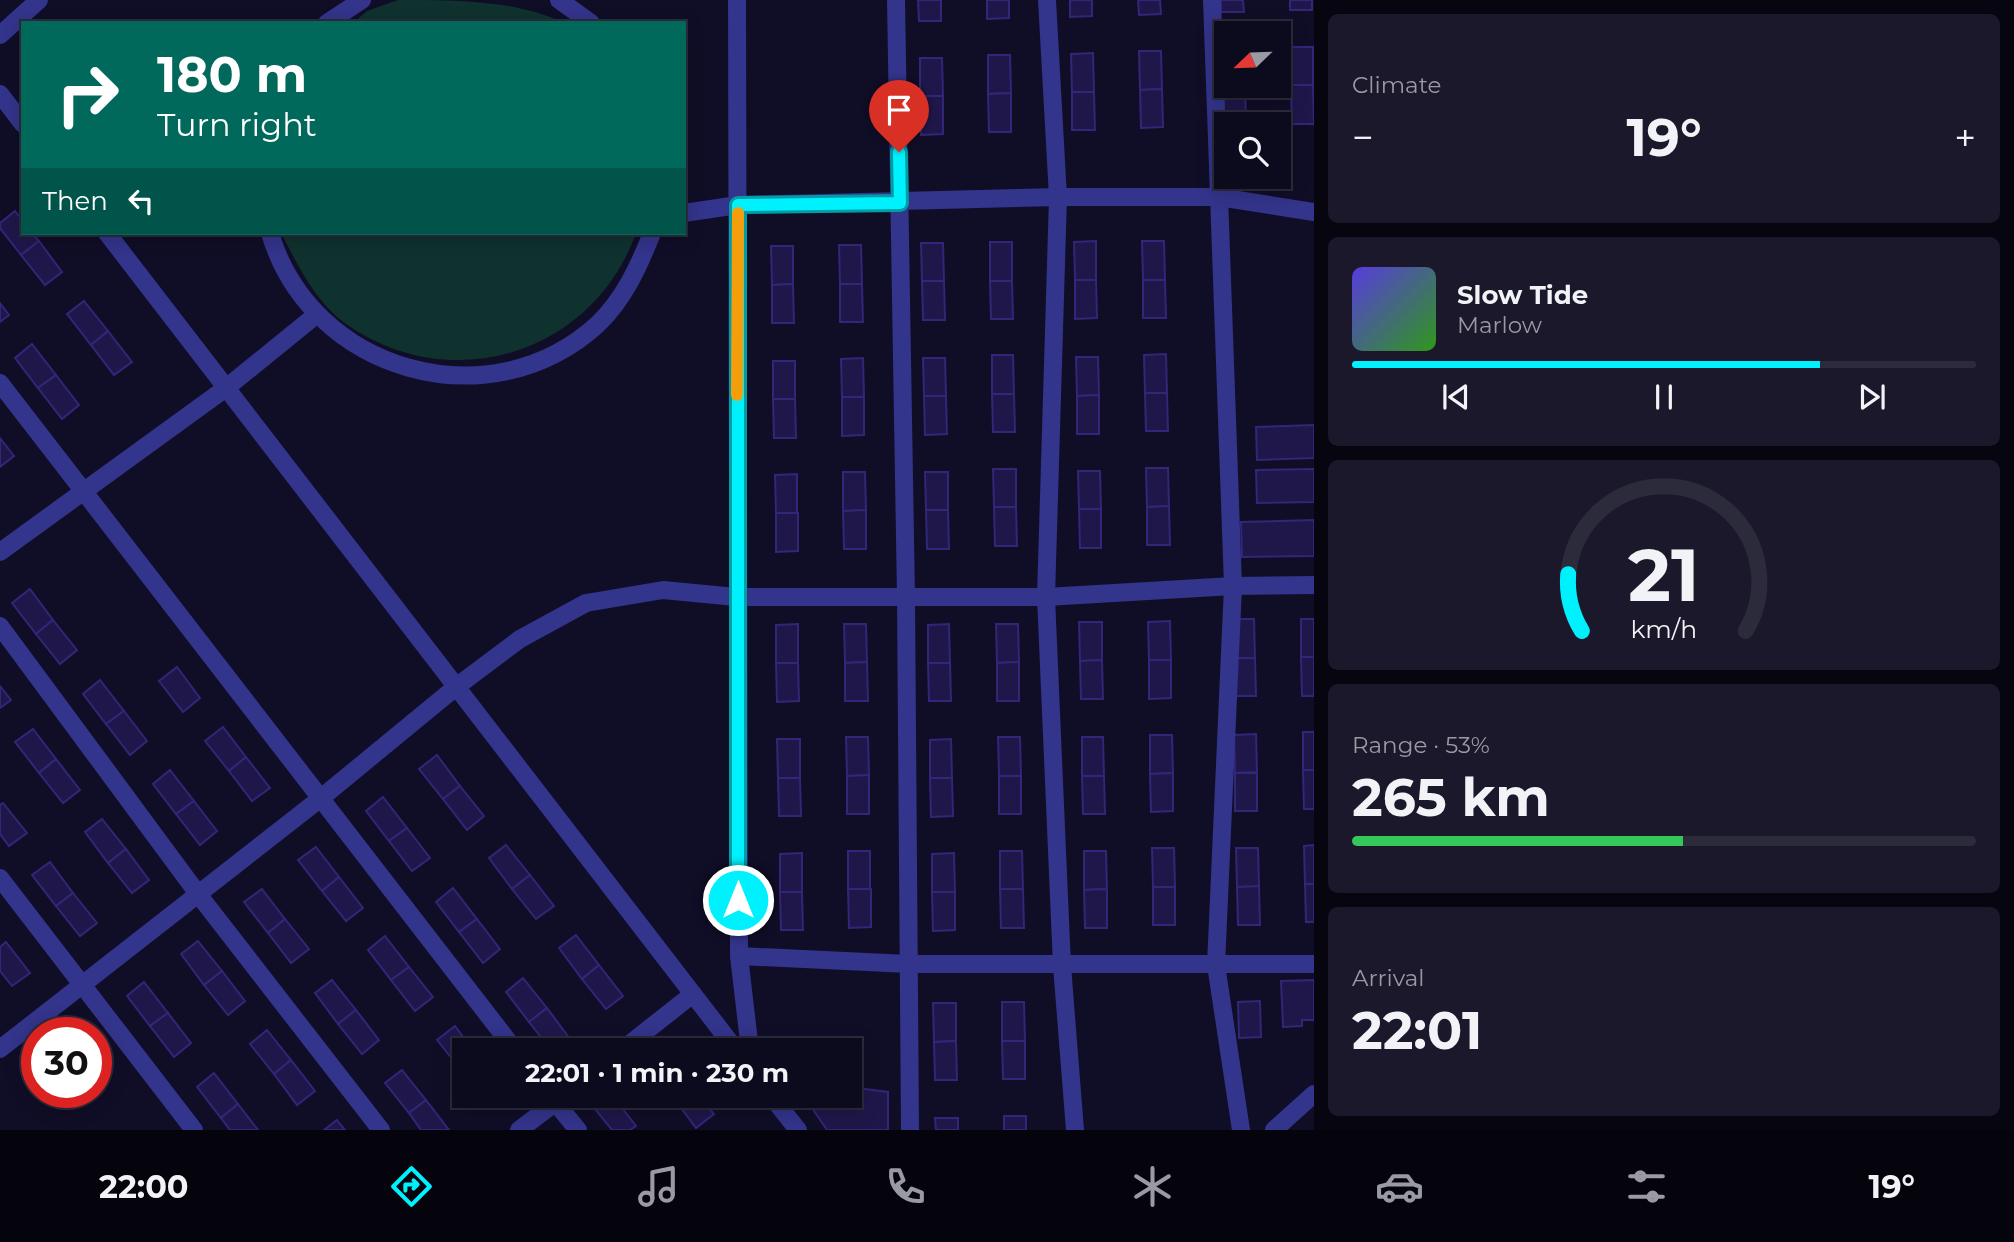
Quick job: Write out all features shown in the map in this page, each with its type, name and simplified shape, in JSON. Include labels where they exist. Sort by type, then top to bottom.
[{"type":"street","points":[[0,35],[39,0]]},
{"type":"street","points":[[330,21],[362,0]]},
{"type":"street","points":[[559,0],[584,12]]},
{"type":"street","points":[[737,0],[736,597],[739,956],[749,1038]]},
{"type":"street","points":[[896,0],[906,597],[910,1130]]},
{"type":"street","points":[[1047,0],[1058,197],[1046,597],[1062,966],[1075,1130]]},
{"type":"street","points":[[1212,0],[1233,586],[1216,965],[1241,1130]]},
{"type":"street","points":[[0,94],[21,121]]},
{"type":"street","points":[[686,213],[738,205],[1058,197],[1219,197],[1314,212]]},
{"type":"street","points":[[109,235],[727,1038]]},
{"type":"street","points":[[271,235],[278,262],[316,315],[365,353],[424,374],[486,375],[546,358],[598,323],[636,275],[651,235]]},
{"type":"street","points":[[0,552],[85,493],[226,388],[316,315]]},
{"type":"street","points":[[0,383],[506,1038]]},
{"type":"street","points":[[0,1049],[321,798],[456,687],[520,639],[586,603],[663,590],[736,597],[1046,597],[1233,586],[1314,585]]},
{"type":"street","points":[[0,626],[198,894],[381,1130]]},
{"type":"street","points":[[0,878],[194,1130]]},
{"type":"street","points":[[739,956],[908,964],[1314,964]]},
{"type":"street","points":[[637,1038],[693,994]]},
{"type":"street","points":[[1274,1130],[1314,1094]]},
{"type":"street","points":[[519,1130],[544,1108]]},
{"type":"street","points":[[563,1108],[578,1130]]},
{"type":"street","points":[[781,1108],[798,1130]]},
{"type":"green space","points":[[398,0],[462,1],[527,10],[559,21],[355,21],[367,11]]},
{"type":"green space","points":[[282,235],[635,235],[616,274],[588,308],[554,334],[516,351],[475,359],[432,358],[390,347],[337,317],[318,296]]},
{"type":"building","points":[[918,0],[941,0],[941,21],[919,21]]},
{"type":"building","points":[[987,0],[1009,0],[1009,18],[987,19]]},
{"type":"building","points":[[1070,0],[1092,0],[1092,16],[1070,17]]},
{"type":"building","points":[[1138,0],[1160,0],[1161,14],[1139,15]]},
{"type":"building","points":[[1221,0],[1243,0],[1244,12],[1221,12]]},
{"type":"building","points":[[1290,0],[1312,0],[1312,10],[1290,10]]},
{"type":"building","points":[[1292,47],[1313,47],[1313,85],[1292,85]]},
{"type":"building","points":[[1139,51],[1161,51],[1162,89],[1140,90]]},
{"type":"building","points":[[1093,53],[1094,92],[1072,92],[1071,54]]},
{"type":"building","points":[[988,55],[1010,55],[1011,93],[988,94]]},
{"type":"building","points":[[920,58],[942,58],[943,96],[920,96]]},
{"type":"building","points":[[1292,85],[1313,85],[1314,124],[1292,124]]},
{"type":"building","points":[[1162,89],[1163,127],[1141,128],[1140,90]]},
{"type":"building","points":[[1072,92],[1094,92],[1095,130],[1072,130]]},
{"type":"building","points":[[1011,93],[1011,132],[989,132],[988,94]]},
{"type":"building","points":[[920,96],[943,96],[943,134],[921,135]]},
{"type":"building","points":[[1223,98],[1245,98],[1246,112],[1224,112]]},
{"type":"building","points":[[15,211],[21,218],[21,235],[34,235],[39,241],[21,255],[0,228],[0,223]]},
{"type":"building","points":[[39,241],[62,272],[45,285],[21,255]]},
{"type":"building","points":[[1096,241],[1096,280],[1075,280],[1074,242]]},
{"type":"building","points":[[1142,241],[1164,241],[1165,280],[1143,280]]},
{"type":"building","points":[[990,242],[1012,242],[1012,281],[990,281]]},
{"type":"building","points":[[921,243],[943,243],[944,281],[922,281]]},
{"type":"building","points":[[839,245],[861,245],[862,284],[840,284]]},
{"type":"building","points":[[771,246],[793,246],[793,284],[772,285]]},
{"type":"building","points":[[1075,280],[1096,280],[1097,318],[1075,319]]},
{"type":"building","points":[[1143,280],[1165,280],[1166,318],[1143,318]]},
{"type":"building","points":[[922,281],[944,281],[945,320],[923,320]]},
{"type":"building","points":[[990,281],[1012,281],[1013,319],[991,319]]},
{"type":"building","points":[[793,284],[794,323],[772,323],[772,285]]},
{"type":"building","points":[[840,284],[862,284],[863,322],[840,322]]},
{"type":"building","points":[[84,301],[108,331],[91,345],[67,314]]},
{"type":"building","points":[[0,303],[9,315],[0,322]]},
{"type":"building","points":[[108,331],[132,362],[114,375],[91,345]]},
{"type":"building","points":[[32,344],[56,375],[38,388],[15,358]]},
{"type":"building","points":[[1166,354],[1167,393],[1145,393],[1144,355]]},
{"type":"building","points":[[992,355],[1013,355],[1014,394],[992,394]]},
{"type":"building","points":[[1076,357],[1098,357],[1099,395],[1077,396]]},
{"type":"building","points":[[863,358],[864,397],[842,397],[841,359]]},
{"type":"building","points":[[923,358],[945,358],[946,396],[924,396]]},
{"type":"building","points":[[773,361],[795,361],[795,399],[773,399]]},
{"type":"building","points":[[56,375],[79,405],[62,419],[38,388]]},
{"type":"building","points":[[1145,393],[1167,393],[1168,431],[1146,431]]},
{"type":"building","points":[[992,394],[1014,394],[1015,432],[993,432]]},
{"type":"building","points":[[1099,395],[1099,434],[1077,434],[1077,396]]},
{"type":"building","points":[[924,396],[946,396],[947,434],[925,435]]},
{"type":"building","points":[[842,397],[864,397],[864,435],[842,436]]},
{"type":"building","points":[[773,399],[795,399],[796,438],[774,438]]},
{"type":"building","points":[[1314,425],[1314,458],[1257,460],[1256,427]]},
{"type":"building","points":[[0,438],[14,456],[0,467]]},
{"type":"building","points":[[1146,468],[1168,468],[1169,506],[1147,507]]},
{"type":"building","points":[[993,469],[1016,469],[1016,507],[994,507]]},
{"type":"building","points":[[1314,469],[1314,502],[1257,503],[1256,470]]},
{"type":"building","points":[[1078,471],[1100,471],[1101,509],[1079,509]]},
{"type":"building","points":[[843,472],[865,472],[866,510],[843,511]]},
{"type":"building","points":[[925,472],[948,472],[948,510],[926,510]]},
{"type":"building","points":[[797,474],[797,513],[776,513],[775,475]]},
{"type":"building","points":[[1169,506],[1170,545],[1147,545],[1147,507]]},
{"type":"building","points":[[994,507],[1016,507],[1017,546],[995,546]]},
{"type":"building","points":[[1079,509],[1101,509],[1101,548],[1080,548]]},
{"type":"building","points":[[866,510],[866,549],[844,549],[843,511]]},
{"type":"building","points":[[926,510],[948,510],[949,549],[927,549]]},
{"type":"building","points":[[776,513],[798,513],[798,551],[776,552]]},
{"type":"building","points":[[1314,520],[1314,556],[1242,557],[1241,522]]},
{"type":"building","points":[[30,589],[53,620],[36,634],[12,603]]},
{"type":"building","points":[[1232,619],[1254,619],[1255,658],[1233,658]]},
{"type":"building","points":[[1301,619],[1314,619],[1314,657],[1301,657]]},
{"type":"building","points":[[53,620],[77,650],[60,664],[36,634]]},
{"type":"building","points":[[1170,621],[1171,660],[1149,660],[1148,622]]},
{"type":"building","points":[[1079,622],[1102,622],[1102,660],[1080,661]]},
{"type":"building","points":[[798,624],[798,663],[776,663],[776,625]]},
{"type":"building","points":[[844,624],[866,624],[867,662],[845,663]]},
{"type":"building","points":[[949,624],[950,663],[928,663],[928,625]]},
{"type":"building","points":[[996,624],[1018,624],[1019,662],[997,663]]},
{"type":"building","points":[[1301,657],[1314,657],[1314,696],[1302,696]]},
{"type":"building","points":[[1233,658],[1255,658],[1256,696],[1233,696]]},
{"type":"building","points":[[1102,660],[1103,699],[1081,699],[1080,661]]},
{"type":"building","points":[[1149,660],[1171,660],[1171,698],[1149,699]]},
{"type":"building","points":[[867,662],[868,701],[845,701],[845,663]]},
{"type":"building","points":[[1019,662],[1019,701],[997,701],[997,663]]},
{"type":"building","points":[[776,663],[798,663],[799,701],[777,702]]},
{"type":"building","points":[[928,663],[950,663],[951,701],[929,701]]},
{"type":"building","points":[[177,667],[200,698],[183,712],[159,681]]},
{"type":"building","points":[[100,680],[124,711],[106,724],[83,694]]},
{"type":"building","points":[[0,686],[11,700],[0,708]]},
{"type":"building","points":[[124,711],[147,741],[130,755],[106,724]]},
{"type":"building","points":[[223,727],[246,757],[229,771],[205,741]]},
{"type":"building","points":[[33,729],[56,759],[39,773],[15,742]]},
{"type":"building","points":[[1303,732],[1314,732],[1314,770],[1303,770]]},
{"type":"building","points":[[1256,734],[1257,772],[1235,773],[1234,735]]},
{"type":"building","points":[[1150,735],[1172,735],[1173,773],[1150,774]]},
{"type":"building","points":[[846,737],[868,737],[869,775],[847,776]]},
{"type":"building","points":[[998,737],[1020,737],[1021,776],[999,776]]},
{"type":"building","points":[[1082,737],[1103,737],[1104,776],[1082,776]]},
{"type":"building","points":[[777,739],[800,739],[800,778],[778,778]]},
{"type":"building","points":[[951,739],[952,778],[930,778],[930,740]]},
{"type":"building","points":[[437,755],[460,786],[443,799],[419,769]]},
{"type":"building","points":[[246,757],[270,788],[252,801],[229,771]]},
{"type":"building","points":[[56,759],[80,790],[63,803],[39,773]]},
{"type":"building","points":[[170,770],[194,801],[176,814],[153,784]]},
{"type":"building","points":[[1303,770],[1314,770],[1314,809],[1304,809]]},
{"type":"building","points":[[1173,773],[1173,811],[1151,812],[1150,774]]},
{"type":"building","points":[[1235,773],[1257,773],[1257,811],[1235,811]]},
{"type":"building","points":[[869,775],[869,814],[847,814],[847,776]]},
{"type":"building","points":[[999,776],[1021,776],[1021,814],[999,814]]},
{"type":"building","points":[[1082,776],[1104,776],[1105,814],[1083,814]]},
{"type":"building","points":[[778,778],[800,778],[801,816],[779,816]]},
{"type":"building","points":[[930,778],[952,778],[953,816],[931,817]]},
{"type":"building","points":[[460,786],[484,816],[467,830],[443,799]]},
{"type":"building","points":[[383,797],[407,828],[389,841],[366,811]]},
{"type":"building","points":[[194,801],[217,831],[200,845],[176,814]]},
{"type":"building","points":[[3,803],[27,833],[9,846],[0,834],[0,805]]},
{"type":"building","points":[[102,819],[126,849],[108,863],[85,832]]},
{"type":"building","points":[[407,828],[430,858],[412,871],[389,841]]},
{"type":"building","points":[[506,845],[530,875],[512,889],[489,858]]},
{"type":"building","points":[[1314,845],[1314,884],[1305,884],[1304,846]]},
{"type":"building","points":[[316,847],[339,877],[322,891],[298,860]]},
{"type":"building","points":[[1152,848],[1174,848],[1175,887],[1153,887]]},
{"type":"building","points":[[1236,848],[1258,848],[1259,887],[1237,887]]},
{"type":"building","points":[[126,849],[149,880],[132,893],[108,863]]},
{"type":"building","points":[[848,851],[870,851],[870,889],[848,889]]},
{"type":"building","points":[[1000,851],[1022,851],[1023,889],[1000,889]]},
{"type":"building","points":[[1084,851],[1106,851],[1107,889],[1084,890]]},
{"type":"building","points":[[802,853],[802,892],[780,892],[780,854]]},
{"type":"building","points":[[954,853],[955,892],[932,892],[932,854]]},
{"type":"building","points":[[50,862],[73,893],[56,906],[32,875]]},
{"type":"building","points":[[530,875],[554,906],[536,919],[512,889]]},
{"type":"building","points":[[339,877],[363,908],[346,921],[322,891]]},
{"type":"building","points":[[1305,884],[1314,884],[1314,922],[1306,922]]},
{"type":"building","points":[[1259,886],[1260,925],[1238,925],[1237,887]]},
{"type":"building","points":[[1153,887],[1175,887],[1175,925],[1153,925]]},
{"type":"building","points":[[453,888],[477,919],[459,932],[436,902]]},
{"type":"building","points":[[262,889],[285,919],[268,933],[244,902]]},
{"type":"building","points":[[848,889],[871,889],[871,927],[849,928]]},
{"type":"building","points":[[1000,889],[1023,889],[1024,928],[1001,928]]},
{"type":"building","points":[[1107,889],[1107,928],[1085,928],[1084,890]]},
{"type":"building","points":[[780,892],[802,892],[803,930],[781,930]]},
{"type":"building","points":[[932,892],[955,892],[955,930],[933,931]]},
{"type":"building","points":[[73,893],[97,923],[80,936],[56,906]]},
{"type":"building","points":[[285,919],[309,949],[291,963],[268,933]]},
{"type":"building","points":[[477,919],[500,949],[483,963],[459,932]]},
{"type":"building","points":[[576,935],[599,965],[582,979],[559,948]]},
{"type":"building","points":[[385,936],[409,967],[391,980],[368,950]]},
{"type":"building","points":[[198,941],[222,971],[204,985],[181,954]]},
{"type":"building","points":[[6,942],[30,973],[12,986],[0,971],[0,947]]},
{"type":"building","points":[[599,965],[623,996],[606,1009],[582,979]]},
{"type":"building","points":[[409,967],[433,997],[415,1011],[391,980]]},
{"type":"building","points":[[222,971],[245,1001],[228,1015],[204,985]]},
{"type":"building","points":[[523,978],[547,1008],[529,1022],[506,992]]},
{"type":"building","points":[[332,980],[356,1010],[338,1024],[315,993]]},
{"type":"building","points":[[1314,980],[1314,1020],[1302,1020],[1302,1026],[1283,1027],[1281,981]]},
{"type":"building","points":[[144,982],[168,1013],[150,1026],[127,996]]},
{"type":"building","points":[[1260,1001],[1261,1037],[1239,1038],[1238,1002]]},
{"type":"building","points":[[1002,1002],[1024,1002],[1025,1041],[1002,1041]]},
{"type":"building","points":[[933,1003],[956,1003],[956,1041],[934,1042]]},
{"type":"building","points":[[547,1008],[569,1038],[542,1038],[529,1022]]},
{"type":"building","points":[[356,1010],[379,1040],[362,1054],[338,1024]]},
{"type":"building","points":[[168,1013],[191,1043],[174,1057],[150,1026]]},
{"type":"building","points":[[455,1026],[464,1038],[452,1038],[452,1059],[437,1040]]},
{"type":"building","points":[[267,1030],[291,1060],[274,1074],[250,1044]]},
{"type":"building","points":[[956,1041],[957,1080],[935,1080],[934,1042]]},
{"type":"building","points":[[1002,1041],[1025,1041],[1025,1079],[1003,1079]]},
{"type":"building","points":[[291,1060],[315,1091],[297,1105],[274,1074]]},
{"type":"building","points":[[402,1070],[426,1100],[409,1113],[385,1083]]},
{"type":"building","points":[[214,1073],[238,1104],[221,1118],[197,1087]]},
{"type":"building","points":[[862,1089],[888,1092],[888,1130],[827,1130],[812,1108],[862,1108]]},
{"type":"building","points":[[426,1100],[449,1130],[421,1130],[409,1113]]},
{"type":"building","points":[[238,1104],[258,1130],[230,1130],[221,1118]]},
{"type":"building","points":[[622,1108],[636,1126],[630,1130],[612,1130],[595,1109]]},
{"type":"building","points":[[681,1108],[709,1108],[714,1114],[696,1128]]},
{"type":"building","points":[[1004,1116],[1026,1116],[1026,1130],[1004,1130]]},
{"type":"building","points":[[935,1118],[958,1118],[958,1130],[936,1130]]},
{"type":"building","points":[[337,1120],[345,1130],[324,1130]]},
{"type":"slow traffic","points":[[737,395],[738,213]]},
{"type":"route","points":[[738,900],[738,205],[900,203],[899,152]]}]
